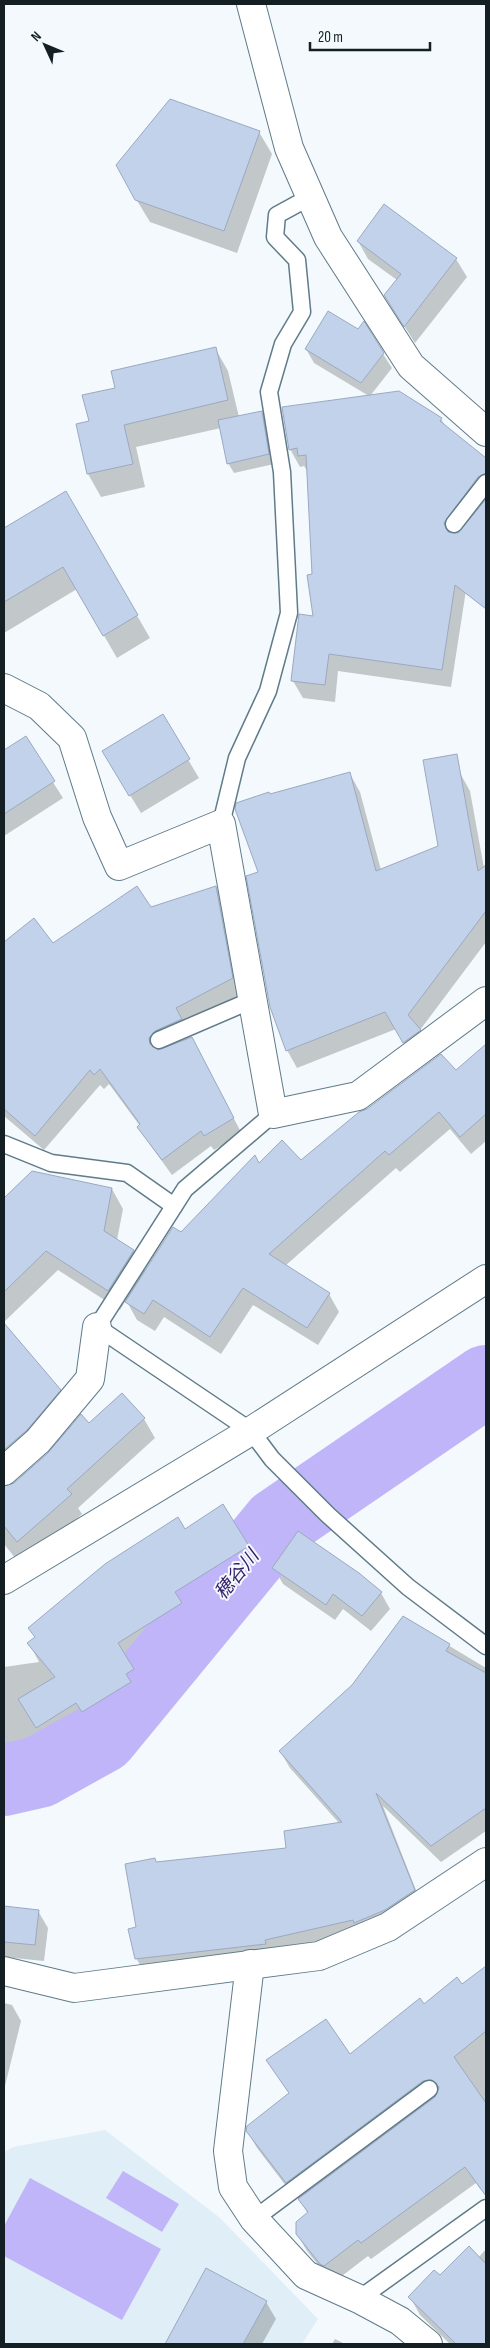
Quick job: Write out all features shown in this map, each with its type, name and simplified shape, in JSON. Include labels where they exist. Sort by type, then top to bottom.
[{"type":"street","points":[[251,4],[289,148],[328,237],[411,366],[486,432]]},
{"type":"street","points":[[4,688],[39,706],[72,738],[97,817],[119,866],[221,824],[273,1114],[358,1096],[486,1001]]},
{"type":"street","points":[[4,1580],[251,1431],[486,1279]]},
{"type":"street","points":[[4,1471],[38,1441],[90,1378],[97,1327]]},
{"type":"street","points":[[4,1971],[74,1988],[319,1956],[388,1927],[486,1862]]},
{"type":"street","points":[[250,1964],[228,2151],[233,2187],[254,2218],[306,2275],[359,2299],[400,2321],[428,2344]]},
{"type":"lane","points":[[221,824],[237,758],[268,691],[290,613],[282,472],[268,392],[283,344],[302,312],[298,260],[275,237],[277,216],[310,197]]},
{"type":"lane","points":[[454,524],[486,483]]},
{"type":"lane","points":[[159,1040],[252,1000]]},
{"type":"lane","points":[[273,1114],[184,1189],[97,1327],[251,1431],[272,1459],[328,1515],[408,1587],[486,1646]]},
{"type":"lane","points":[[4,1144],[51,1163],[127,1173],[174,1206]]},
{"type":"lane","points":[[254,2218],[429,2089]]},
{"type":"lane","points":[[359,2299],[486,2208]]},
{"type":"shaded area","points":[[105,2130],[219,2217],[318,2319],[302,2344],[4,2344],[4,2152],[13,2147]]},
{"type":"shaded area","points":[[123,2171],[179,2204],[162,2232],[106,2198]]},
{"type":"shaded area","points":[[30,2178],[161,2249],[122,2320],[4,2256],[4,2226]]},
{"type":"building","points":[[170,99],[260,131],[224,231],[135,200],[116,165]]},
{"type":"building","points":[[384,204],[457,258],[404,327],[384,295],[401,274],[357,241]]},
{"type":"building","points":[[328,311],[358,329],[364,321],[384,353],[361,383],[305,349]]},
{"type":"building","points":[[216,347],[228,400],[124,425],[133,464],[87,474],[76,424],[89,421],[82,395],[115,388],[111,371]]},
{"type":"building","points":[[399,391],[442,418],[440,421],[486,458],[486,473],[478,477],[444,523],[448,532],[458,533],[486,499],[486,609],[455,585],[442,670],[329,654],[325,685],[291,681],[299,614],[313,616],[307,575],[312,574],[306,455],[298,456],[297,448],[289,450],[282,407]]},
{"type":"building","points":[[262,411],[269,454],[227,464],[218,420]]},
{"type":"building","points":[[66,491],[138,615],[103,636],[63,567],[4,602],[4,528]]},
{"type":"building","points":[[163,714],[190,759],[129,796],[102,751]]},
{"type":"building","points":[[26,736],[55,781],[4,814],[4,750]]},
{"type":"building","points":[[457,754],[478,871],[486,865],[486,911],[408,1015],[421,1030],[403,1043],[385,1012],[286,1051],[270,1007],[246,876],[258,872],[235,809],[236,803],[269,792],[270,794],[350,772],[376,871],[438,846],[423,760]]},
{"type":"building","points":[[137,886],[151,907],[216,886],[233,978],[176,1008],[182,1019],[155,1031],[149,1038],[150,1044],[158,1050],[192,1037],[234,1118],[204,1136],[201,1131],[162,1160],[137,1127],[140,1124],[100,1069],[94,1075],[90,1070],[35,1136],[4,1109],[4,942],[34,918],[53,943]]},
{"type":"building","points":[[486,1044],[486,1114],[460,1137],[439,1112],[389,1155],[385,1151],[269,1254],[330,1293],[307,1328],[243,1288],[210,1337],[153,1300],[144,1314],[125,1302],[173,1227],[181,1232],[255,1155],[259,1163],[282,1140],[301,1160],[359,1112],[367,1109],[441,1054],[456,1070]]},
{"type":"building","points":[[32,1171],[112,1188],[104,1231],[134,1250],[108,1291],[46,1251],[4,1292],[4,1198]]},
{"type":"building","points":[[4,1323],[61,1390],[27,1430],[4,1450]]},
{"type":"building","points":[[122,1393],[145,1418],[67,1489],[72,1494],[17,1542],[4,1526],[4,1486],[14,1483],[48,1453],[81,1414],[89,1423]]},
{"type":"building","points":[[223,1504],[249,1546],[175,1592],[182,1603],[118,1643],[134,1669],[126,1674],[131,1682],[82,1712],[76,1703],[36,1728],[18,1699],[55,1677],[27,1643],[35,1637],[28,1628],[105,1564],[178,1517],[185,1529]]},
{"type":"building","points":[[298,1531],[359,1573],[382,1592],[362,1616],[333,1594],[326,1605],[272,1568]]},
{"type":"building","points":[[403,1616],[450,1644],[446,1651],[486,1673],[486,1808],[431,1846],[376,1793],[415,1890],[385,1910],[354,1923],[353,1920],[265,1940],[266,1944],[135,1959],[128,1929],[136,1927],[125,1864],[155,1858],[156,1862],[286,1848],[284,1831],[342,1822],[279,1751],[352,1685]]},
{"type":"building","points":[[4,1906],[39,1910],[35,1945],[4,1942]]},
{"type":"building","points":[[486,1966],[486,2031],[454,2057],[486,2103],[486,2196],[465,2167],[361,2243],[358,2240],[324,2266],[320,2264],[296,2234],[296,2222],[308,2212],[298,2199],[435,2097],[439,2087],[432,2080],[423,2081],[286,2183],[246,2131],[247,2126],[289,2093],[266,2060],[326,2019],[350,2054],[420,1998],[424,2004],[457,1977],[462,1984]]},
{"type":"building","points":[[469,2246],[486,2264],[486,2344],[456,2344],[408,2297],[434,2270],[440,2275]]},
{"type":"building","points":[[206,2268],[267,2301],[243,2344],[165,2344]]},
{"type":"waterway","name":"穂谷川","points":[[4,1780],[39,1772],[102,1737],[277,1524],[486,1381]]}]
